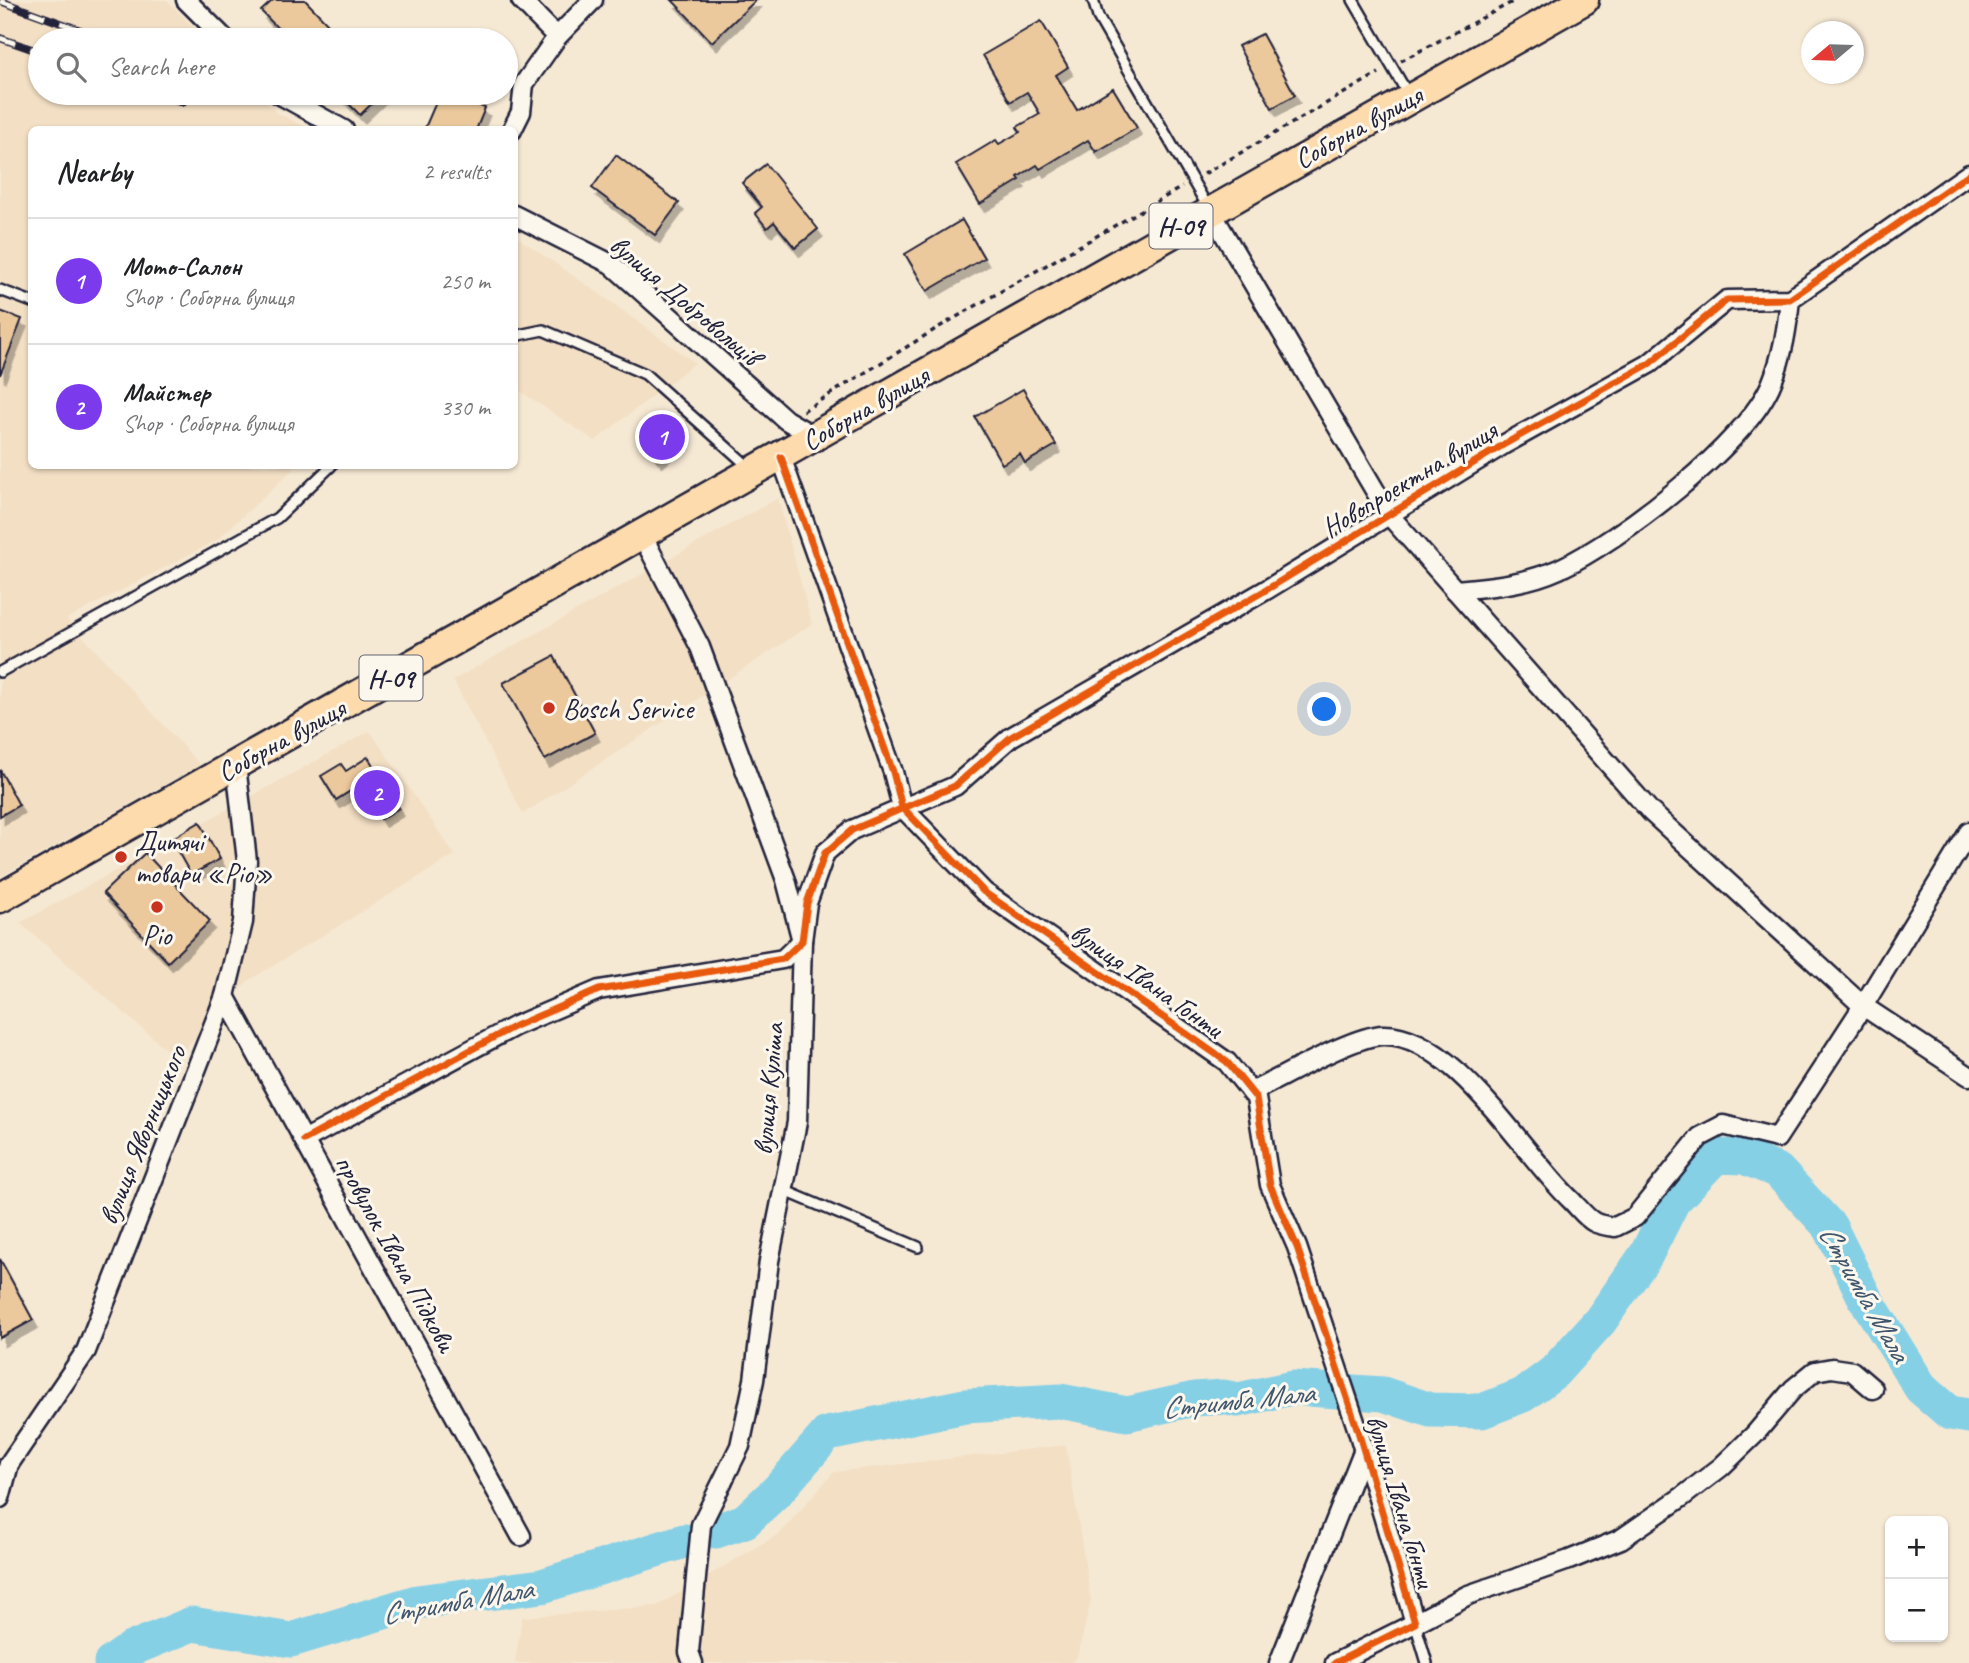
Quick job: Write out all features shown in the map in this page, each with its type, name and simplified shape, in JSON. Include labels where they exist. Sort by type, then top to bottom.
[{"type":"main road","name":"Соборна вулиця","points":[[0,898],[1580,1]]},
{"type":"street","points":[[186,0],[214,28]]},
{"type":"street","points":[[521,0],[556,37]]},
{"type":"street","points":[[514,126],[521,112],[524,84],[556,37],[593,0]]},
{"type":"street","points":[[299,105],[337,126]]},
{"type":"street","points":[[1455,590],[1529,580],[1558,570],[1641,520],[1682,485],[1743,424],[1771,384],[1786,338],[1790,299],[1969,174]]},
{"type":"street","points":[[1210,210],[1390,516],[1651,812],[1863,1006],[1969,1076]]},
{"type":"street","name":"вулиця Добровольців","points":[[518,217],[611,264],[786,420],[815,437]]},
{"type":"street","name":"Новопроектна вулиця","points":[[803,941],[807,903],[825,853],[852,830],[955,786],[1012,737],[1390,516],[1503,445],[1649,364],[1727,300],[1790,299]]},
{"type":"street","name":"вулиця Івана Гонти","points":[[780,457],[893,772],[902,807],[984,892],[1227,1062],[1256,1098],[1270,1185],[1297,1247],[1364,1449],[1415,1623],[1335,1663]]},
{"type":"street","name":"вулиця Куліша","points":[[642,535],[700,647],[786,880],[803,941],[797,1122],[769,1261],[754,1380],[740,1446],[701,1525],[689,1652],[693,1663]]},
{"type":"street","name":"вулиця Яворницького","points":[[0,1498],[9,1464],[86,1351],[225,996],[243,922],[247,861],[236,765]]},
{"type":"street","points":[[1251,1092],[1359,1041],[1382,1035],[1404,1038],[1439,1056],[1478,1090],[1552,1182],[1594,1222],[1615,1227],[1634,1217],[1700,1137],[1723,1125],[1777,1138],[1863,1006],[1969,832]]},
{"type":"street","points":[[304,1140],[515,1026],[598,990],[783,959],[803,941]]},
{"type":"street","name":"провулок Івана Підкови","points":[[225,996],[521,1536]]},
{"type":"street","points":[[1415,1623],[1468,1595],[1621,1539],[1721,1466],[1755,1434],[1793,1389],[1815,1371],[1832,1368],[1852,1371],[1873,1389]]},
{"type":"street","points":[[1279,1663],[1364,1449]]},
{"type":"lane","points":[[1093,0],[1098,17],[1191,182],[1210,210]]},
{"type":"lane","points":[[1353,0],[1410,98]]},
{"type":"lane","points":[[0,290],[28,300]]},
{"type":"lane","points":[[518,335],[542,330],[645,374],[754,472]]},
{"type":"lane","points":[[0,672],[277,518],[328,469]]},
{"type":"lane","points":[[783,1190],[918,1247]]},
{"type":"lane","points":[[1415,1623],[1427,1663]]},
{"type":"path","points":[[786,420],[939,327],[1392,66],[1516,0]]},
{"type":"shaded area","points":[[0,0],[167,0],[194,28],[28,28],[28,105],[269,105],[277,113],[304,126],[28,126],[28,469],[294,469],[217,540],[67,619],[200,765],[0,877]]},
{"type":"shaded area","points":[[518,238],[695,363],[595,441],[518,390]]},
{"type":"shaded area","points":[[778,498],[812,624],[523,814],[453,680]]},
{"type":"shaded area","points":[[370,731],[455,855],[248,981],[176,1058],[20,923]]},
{"type":"shaded area","points":[[1066,1445],[1091,1601],[1077,1658],[1070,1663],[515,1663],[522,1617],[657,1606],[780,1533],[834,1472]]},
{"type":"building","points":[[273,0],[305,0],[329,25],[326,28],[277,28],[261,11]]},
{"type":"building","points":[[672,0],[756,0],[712,42]]},
{"type":"building","points":[[1041,21],[1068,67],[1056,75],[1077,110],[1113,88],[1137,128],[1096,152],[1088,140],[1040,169],[1037,165],[1018,177],[1020,180],[980,204],[956,164],[996,140],[999,144],[1020,132],[1017,127],[1040,114],[1027,92],[1010,102],[983,55]]},
{"type":"building","points":[[1262,34],[1295,95],[1272,108],[1238,46]]},
{"type":"building","points":[[350,105],[370,105],[360,115]]},
{"type":"building","points":[[435,105],[478,105],[485,108],[478,126],[426,126]]},
{"type":"building","points":[[616,155],[679,203],[655,235],[592,188]]},
{"type":"building","points":[[766,164],[818,229],[795,248],[774,222],[767,228],[755,213],[762,207],[742,183]]},
{"type":"building","points":[[962,220],[984,258],[927,291],[905,254]]},
{"type":"building","points":[[0,311],[22,319],[0,375]]},
{"type":"building","points":[[1023,389],[1056,445],[1025,463],[1020,454],[1002,464],[975,417]]},
{"type":"building","points":[[667,415],[684,436],[658,459],[640,438]]},
{"type":"building","name":"Bosch Service","points":[[554,656],[595,733],[545,760],[503,683]]},
{"type":"building","points":[[368,757],[399,808],[381,819],[360,785],[336,800],[321,776],[341,764],[346,771]]},
{"type":"building","points":[[0,770],[19,805],[0,816]]},
{"type":"building","points":[[200,822],[220,859],[191,875],[171,839]]},
{"type":"building","name":"Ріо","points":[[145,853],[210,921],[168,962],[103,893]]},
{"type":"building","points":[[0,1259],[33,1320],[0,1338]]},
{"type":"waterway","name":"Стримба Мала","points":[[716,1531],[745,1521],[778,1490],[827,1434],[965,1406],[1060,1401],[1127,1414],[1194,1399],[1223,1397],[1238,1400],[1292,1388],[1383,1394],[1430,1410],[1482,1411],[1523,1395],[1554,1372],[1600,1321],[1646,1255],[1673,1201],[1716,1156],[1744,1157],[1778,1171],[1830,1227],[1865,1298],[1921,1388],[1950,1413],[1969,1416]]},
{"type":"waterway","name":"Стримба Мала","points":[[111,1663],[131,1649],[192,1624],[291,1640],[417,1602],[542,1586],[684,1541]]},
{"type":"railway","points":[[0,1],[75,28]]},
{"type":"railway","points":[[0,38],[28,48]]},
{"type":"cycle path","points":[[304,1140],[515,1026],[599,990],[783,959],[802,941],[807,903],[825,853],[852,830],[955,786],[1011,737],[1266,590],[1503,445],[1649,364],[1727,300],[1790,299],[1969,174]]},
{"type":"cycle path","points":[[781,457],[893,772],[902,807],[984,892],[1227,1062],[1256,1098],[1270,1185],[1297,1247],[1358,1431],[1415,1623],[1335,1663]]},
{"type":"place","name":"Мото-Салон","points":[[662,437]]},
{"type":"place","name":"Bosch Service","points":[[549,708]]},
{"type":"place","name":"Майстер","points":[[377,793]]},
{"type":"place","name":"Дитячі товари «Ріо»","points":[[121,857]]},
{"type":"place","name":"Ріо","points":[[157,907]]}]
